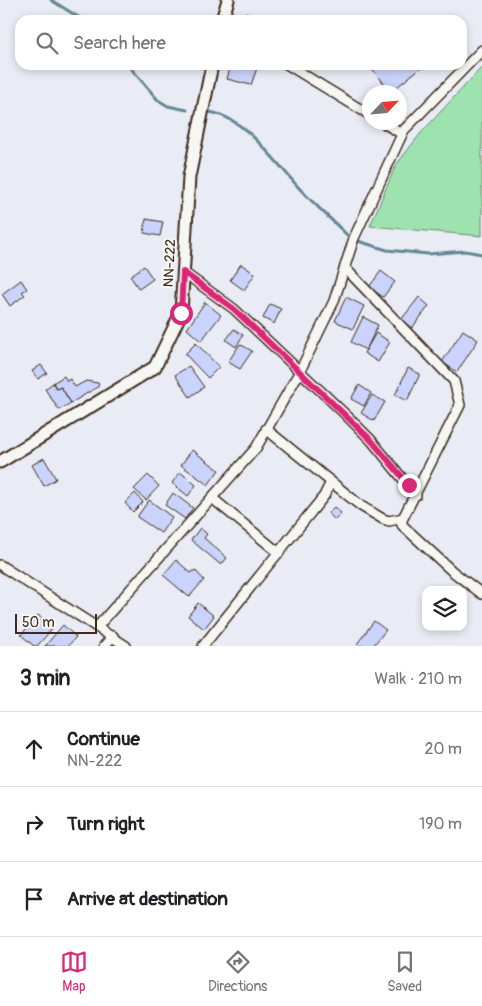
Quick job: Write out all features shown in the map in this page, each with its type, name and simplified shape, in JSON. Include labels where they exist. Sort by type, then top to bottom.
[{"type":"street","points":[[224,15],[228,0]]},
{"type":"street","points":[[467,66],[482,50]]},
{"type":"street","name":"NN-222","points":[[0,462],[155,367],[181,313],[189,177],[211,70]]},
{"type":"street","points":[[296,70],[362,110]]},
{"type":"street","points":[[98,626],[256,448],[300,372],[334,301],[354,238],[402,134],[463,70]]},
{"type":"street","points":[[395,130],[402,134]]},
{"type":"street","points":[[344,268],[454,381],[458,390],[460,404],[403,518],[402,525],[406,531],[482,594]]},
{"type":"street","points":[[183,272],[234,309],[300,372],[371,440],[416,495]]},
{"type":"street","points":[[266,430],[362,506],[389,521],[403,518]]},
{"type":"street","points":[[203,646],[324,496],[331,482]]},
{"type":"street","points":[[212,498],[279,553]]},
{"type":"street","points":[[0,565],[98,626],[126,646]]},
{"type":"street","points":[[104,646],[113,636]]},
{"type":"green space","points":[[482,67],[482,236],[370,226],[396,165],[421,133]]},
{"type":"building","points":[[230,70],[256,70],[251,85],[227,79]]},
{"type":"building","points":[[373,70],[418,70],[400,85],[385,85]]},
{"type":"building","points":[[146,219],[163,222],[160,236],[144,233]]},
{"type":"building","points":[[241,264],[255,274],[244,290],[230,280]]},
{"type":"building","points":[[144,266],[153,279],[139,289],[130,276]]},
{"type":"building","points":[[381,271],[395,282],[383,297],[369,287]]},
{"type":"building","points":[[21,280],[27,289],[22,292],[25,295],[10,306],[2,294]]},
{"type":"building","points":[[346,297],[364,306],[353,329],[335,321]]},
{"type":"building","points":[[419,297],[429,306],[412,328],[401,320]]},
{"type":"building","points":[[205,302],[221,315],[201,341],[187,329]]},
{"type":"building","points":[[270,304],[281,309],[274,324],[263,318]]},
{"type":"building","points":[[363,317],[378,325],[366,350],[351,342]]},
{"type":"building","points":[[234,329],[243,335],[236,347],[226,340]]},
{"type":"building","points":[[463,330],[478,340],[457,372],[442,362]]},
{"type":"building","points":[[376,333],[390,342],[378,362],[364,353]]},
{"type":"building","points":[[196,343],[219,367],[208,378],[185,354]]},
{"type":"building","points":[[240,344],[252,351],[240,369],[228,362]]},
{"type":"building","points":[[41,365],[47,373],[38,379],[32,371]]},
{"type":"building","points":[[189,366],[204,387],[190,397],[175,375]]},
{"type":"building","points":[[408,368],[420,374],[407,401],[395,395]]},
{"type":"building","points":[[64,376],[67,381],[70,379],[75,387],[86,381],[98,383],[99,386],[71,403],[61,387],[57,389],[53,383]]},
{"type":"building","points":[[53,383],[57,389],[61,387],[71,403],[59,410],[45,389]]},
{"type":"building","points":[[359,385],[371,393],[364,406],[351,399]]},
{"type":"building","points":[[372,395],[385,402],[374,421],[361,413]]},
{"type":"building","points":[[192,450],[219,470],[208,485],[181,465]]},
{"type":"building","points":[[44,458],[56,479],[44,486],[32,465]]},
{"type":"building","points":[[180,472],[196,485],[188,496],[172,483]]},
{"type":"building","points":[[148,475],[159,486],[146,500],[134,489]]},
{"type":"building","points":[[135,493],[143,502],[133,512],[125,503]]},
{"type":"building","points":[[173,493],[193,508],[185,519],[165,505]]},
{"type":"building","points":[[149,500],[172,517],[161,533],[137,517]]},
{"type":"building","points":[[334,507],[341,513],[335,520],[328,513]]},
{"type":"building","points":[[200,528],[207,534],[204,538],[227,558],[221,565],[191,540]]},
{"type":"building","points":[[176,560],[191,573],[195,570],[204,580],[189,597],[163,575]]},
{"type":"building","points":[[198,603],[214,616],[204,629],[188,616]]},
{"type":"building","points":[[38,615],[53,628],[37,646],[34,646],[21,635]]},
{"type":"building","points":[[374,621],[386,630],[373,646],[359,646],[357,644]]},
{"type":"building","points":[[63,625],[76,637],[68,646],[45,646]]},
{"type":"waterway","points":[[51,0],[75,15]]},
{"type":"waterway","points":[[132,70],[158,100],[168,106],[187,110]]},
{"type":"waterway","points":[[207,112],[233,121],[246,131],[270,154],[306,195],[347,235]]},
{"type":"waterway","points":[[358,241],[387,250],[428,254],[465,251],[482,254]]},
{"type":"route","points":[[181,313],[183,272],[234,309],[371,440],[409,485]]}]
